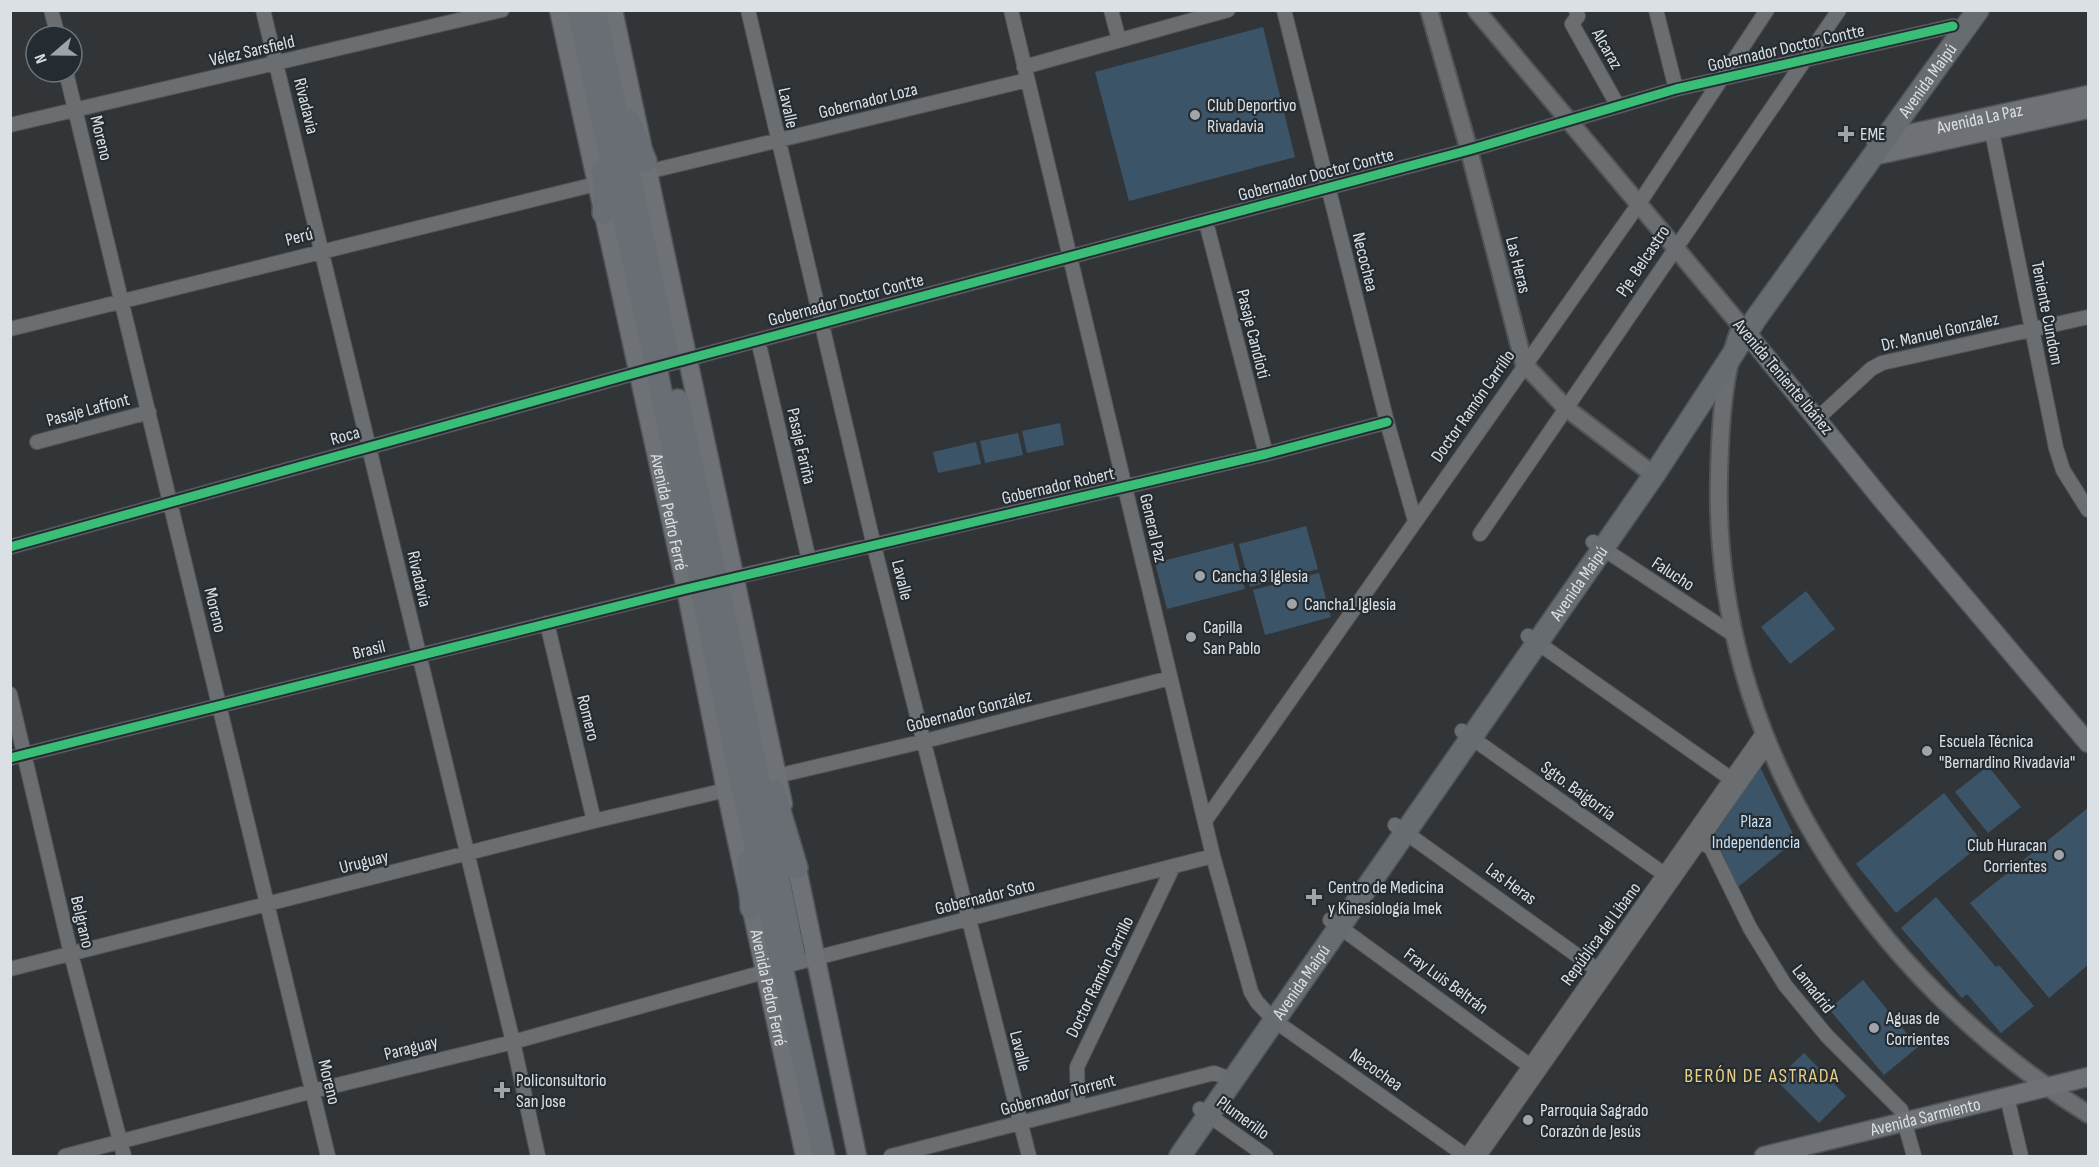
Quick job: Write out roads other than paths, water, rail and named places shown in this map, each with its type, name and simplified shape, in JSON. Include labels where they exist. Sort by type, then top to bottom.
[{"type":"highway","points":[[577,10],[586,94],[605,187],[603,213]]},
{"type":"highway","name":"Avenida Pedro Ferré","points":[[577,10],[663,365],[710,583],[738,769],[838,1156]]},
{"type":"highway","points":[[596,10],[630,125],[646,167]]},
{"type":"highway","name":"Avenida Pedro Ferré","points":[[596,10],[663,365]]},
{"type":"highway","name":"Avenida Pedro Ferré","points":[[710,583],[738,677],[824,1156]]},
{"type":"highway","points":[[738,677],[797,868]]},
{"type":"highway","points":[[738,769],[750,874],[751,908]]},
{"type":"main road","name":"Avenida Pedro Ferré","points":[[559,10],[603,213],[663,365]]},
{"type":"main road","name":"Avenida Pedro Ferré","points":[[613,10],[646,167],[663,365],[710,583],[777,776],[797,868],[790,965],[805,1156]]},
{"type":"main road","name":"Avenida Maipú","points":[[1649,472],[1744,329],[1978,10]]},
{"type":"main road","name":"Avenida Maipú","points":[[1877,146],[1959,18]]},
{"type":"main road","name":"Avenida La Paz","points":[[1990,123],[2088,95]]},
{"type":"main road","name":"Avenida La Paz","points":[[1877,146],[1990,123],[2088,109]]},
{"type":"main road","name":"Avenida Maipú","points":[[1180,1156],[1204,1113],[1228,1078],[1731,357],[1744,329]]},
{"type":"main road","name":"Avenida Teniente Ibáñez","points":[[1744,329],[1884,502],[2088,744]]},
{"type":"main road","name":"Avenida Pedro Ferré","points":[[710,583],[726,790],[751,908],[790,965],[857,1156]]},
{"type":"main road","name":"Avenida Sarmiento","points":[[1764,1156],[1813,1151],[1906,1122],[2088,1077]]},
{"type":"main road","name":"Avenida Maipú","points":[[1166,1156],[1204,1113]]},
{"type":"street","name":"Rivadavia","points":[[263,10],[323,249],[418,655],[513,1042],[538,1156]]},
{"type":"street","name":"Vélez Sarsfield","points":[[10,125],[502,10]]},
{"type":"street","name":"Lavalle","points":[[748,10],[777,142],[874,546],[967,920],[1029,1156]]},
{"type":"street","name":"General Paz","points":[[1011,10],[1213,856],[1251,992],[1271,1017]]},
{"type":"street","points":[[1111,10],[1119,40]]},
{"type":"street","name":"Gobernador Loza","points":[[646,167],[777,142],[1026,73],[1119,40],[1228,10]]},
{"type":"street","name":"Necochea","points":[[1284,10],[1387,422],[1415,521]]},
{"type":"street","name":"Las Heras","points":[[1429,10],[1469,150],[1524,364],[1566,408],[1649,472]]},
{"type":"street","name":"Avenida Teniente Ibáñez","points":[[1476,10],[1744,329]]},
{"type":"street","name":"Alcaraz","points":[[1576,10],[1578,16],[1572,24],[1618,106]]},
{"type":"street","points":[[1656,10],[1677,89]]},
{"type":"street","name":"Doctor Ramón Carrillo","points":[[1205,821],[1524,364],[1638,205],[1767,10]]},
{"type":"street","name":"Pje. Belcastro","points":[[1480,534],[1674,247],[1839,10]]},
{"type":"street","name":"Gobernador Doctor Contte","points":[[663,365],[1206,222],[1469,150],[1677,89],[1801,63],[1959,18]]},
{"type":"street","name":"Moreno","points":[[69,84],[328,1156]]},
{"type":"street","name":"Teniente Cundom","points":[[1990,123],[2063,470],[2088,510]]},
{"type":"street","name":"Perú","points":[[10,329],[323,249],[596,184]]},
{"type":"street","name":"Pasaje Candioti","points":[[1206,222],[1266,454]]},
{"type":"street","name":"Dr. Manuel Gonzalez","points":[[1818,418],[1871,369],[1881,363],[2088,317]]},
{"type":"street","name":"Pasaje Fariña","points":[[758,340],[809,560]]},
{"type":"street","points":[[1731,357],[1721,435],[1718,504],[1720,547],[1734,635],[1766,738],[1795,804],[1826,857],[1881,933],[1958,1015],[2046,1087],[2088,1114]]},
{"type":"street","name":"Roca","points":[[10,547],[663,365]]},
{"type":"street","name":"Pasaje Laffont","points":[[37,442],[149,412]]},
{"type":"street","name":"Gobernador Robert","points":[[710,583],[1266,454],[1387,422]]},
{"type":"street","name":"Falucho","points":[[1598,545],[1734,635]]},
{"type":"street","name":"Brasil","points":[[10,758],[710,583]]},
{"type":"street","name":"Romero","points":[[547,623],[594,821]]},
{"type":"street","points":[[1533,639],[1735,782]]},
{"type":"street","name":"Gobernador González","points":[[777,776],[1170,678]]},
{"type":"street","name":"Belgrano","points":[[10,694],[71,954],[124,1156]]},
{"type":"street","name":"Sgto. Baigorria","points":[[1467,734],[1669,878]]},
{"type":"street","name":"República del Libano","points":[[1479,1156],[1601,972],[1766,738]]},
{"type":"street","name":"Uruguay","points":[[10,969],[594,821],[726,790]]},
{"type":"street","name":"Las Heras","points":[[1400,829],[1601,972]]},
{"type":"street","name":"Lamadrid","points":[[1696,838],[1711,848],[1750,928],[1785,985],[1827,1036],[1901,1110],[1914,1156]]},
{"type":"street","name":"Gobernador Soto","points":[[790,965],[1213,856]]},
{"type":"street","name":"Doctor Ramón Carrillo","points":[[1078,1107],[1077,1067],[1173,867]]},
{"type":"street","name":"Fray Luis Beltrán","points":[[1335,923],[1535,1070]]},
{"type":"street","name":"Paraguay","points":[[65,1156],[313,1091],[513,1042],[790,965]]},
{"type":"street","name":"Necochea","points":[[1271,1017],[1467,1156]]},
{"type":"street","name":"República del Libano","points":[[1467,1156],[1535,1070]]},
{"type":"street","name":"Gobernador Torrent","points":[[891,1156],[1214,1073],[1228,1078]]},
{"type":"street","points":[[2007,1097],[2021,1156]]},
{"type":"street","name":"Plumerillo","points":[[1204,1113],[1266,1156]]},
{"type":"place","name":"Club Deportivo Rivadavia","points":[[1195,115]]},
{"type":"place","name":"EME","points":[[1846,134]]},
{"type":"place","name":"Cancha 3 Iglesia","points":[[1200,576]]},
{"type":"place","name":"Cancha1 Iglesia","points":[[1292,604]]},
{"type":"place","name":"Capilla San Pablo","points":[[1191,637]]},
{"type":"place","name":"Escuela Técnica \"Bernardino Rivadavia\"","points":[[1927,751]]},
{"type":"place","name":"Club Huracan Corrientes","points":[[2059,855]]},
{"type":"place","name":"Centro de Medicina y Kinesiología Imek","points":[[1314,897]]},
{"type":"place","name":"Aguas de Corrientes","points":[[1874,1028]]},
{"type":"place","name":"Policonsultorio San Jose","points":[[502,1090]]},
{"type":"place","name":"Parroquia Sagrado Corazón de Jesús","points":[[1528,1120]]},
{"type":"district","name":"BERÓN DE ASTRADA","points":[[1762,1076]]},
{"type":"park label","name":"Plaza Independencia","points":[[1756,831]]}]
